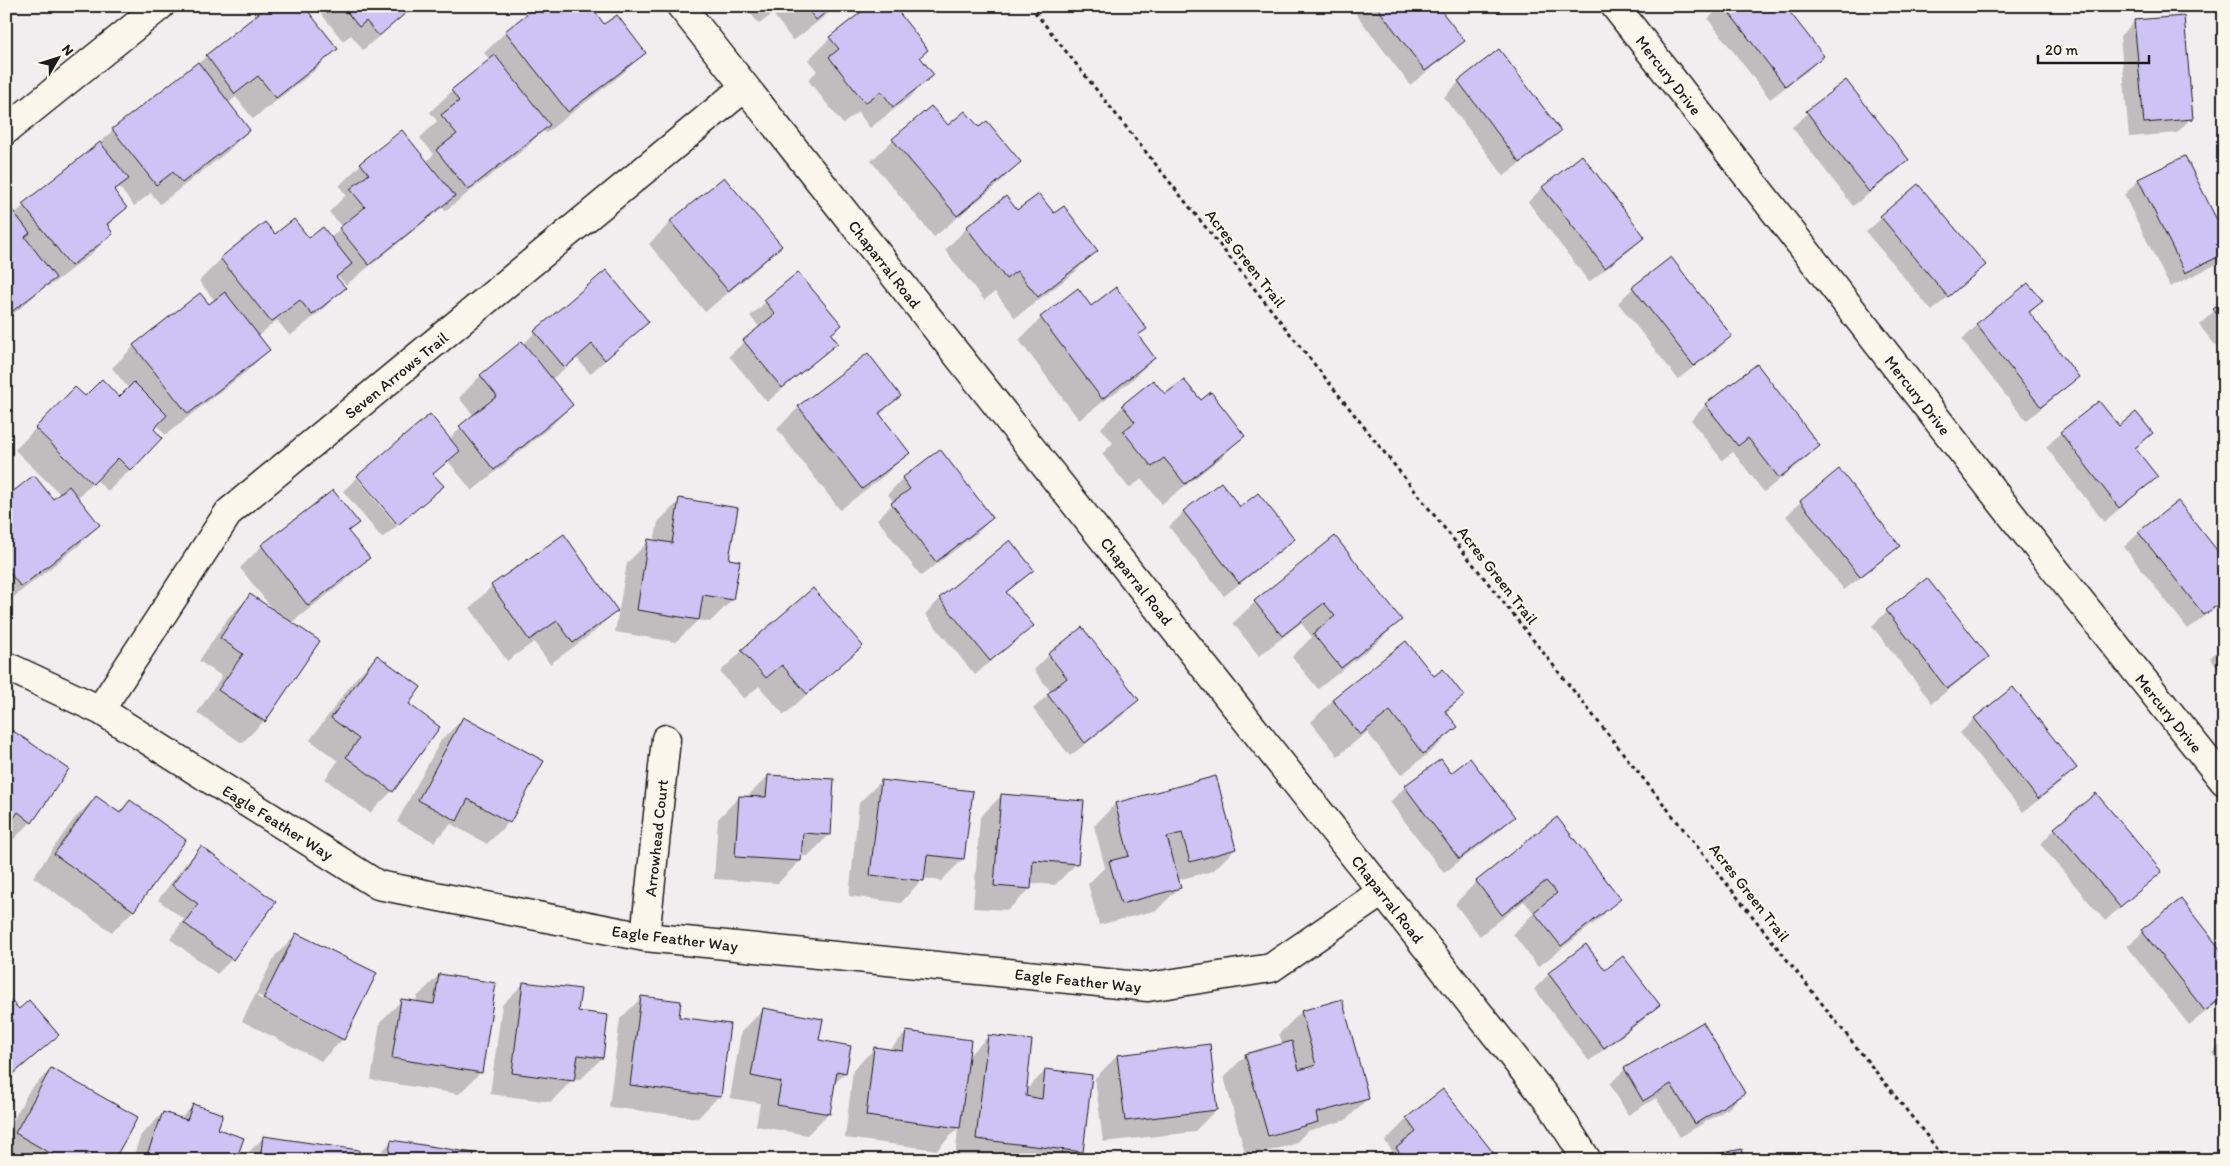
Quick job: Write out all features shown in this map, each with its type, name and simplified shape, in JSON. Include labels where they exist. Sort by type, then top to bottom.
[{"type":"street","points":[[6,130],[160,6]]},
{"type":"street","name":"Chaparral Road","points":[[681,6],[1553,1107],[1587,1160]]},
{"type":"street","name":"Mercury Drive","points":[[1615,6],[2016,522],[2224,781]]},
{"type":"street","name":"Seven Arrows Trail","points":[[100,710],[229,512],[746,87]]},
{"type":"street","name":"Eagle Feather Way","points":[[6,666],[100,710],[378,885],[645,937],[1148,987],[1270,968],[1382,892]]},
{"type":"street","name":"Arrowhead Court","points":[[645,937],[666,739]]},
{"type":"path","name":"Acres Green Trail","points":[[1030,6],[1946,1160]]},
{"type":"building","points":[[268,6],[304,6],[338,49],[276,98],[258,76],[235,94],[206,55]]},
{"type":"building","points":[[342,6],[414,6],[379,36],[366,21],[359,27]]},
{"type":"building","points":[[537,6],[591,6],[604,24],[617,15],[646,53],[568,112],[505,31]]},
{"type":"building","points":[[805,6],[834,6],[816,20]]},
{"type":"building","points":[[869,6],[894,6],[928,50],[920,57],[934,75],[893,107],[881,91],[865,103],[829,57],[839,49],[829,37]]},
{"type":"building","points":[[1376,6],[1450,6],[1442,12],[1465,41],[1425,71]]},
{"type":"building","points":[[1724,6],[1785,6],[1824,56],[1785,86]]},
{"type":"building","points":[[2184,16],[2193,119],[2144,123],[2134,20]]},
{"type":"building","points":[[1499,49],[1561,131],[1520,163],[1458,81]]},
{"type":"building","points":[[495,55],[550,125],[468,190],[436,150],[457,134],[441,115],[459,101],[451,90]]},
{"type":"building","points":[[198,62],[250,130],[182,183],[173,172],[156,185],[112,129]]},
{"type":"building","points":[[1846,80],[1909,160],[1869,192],[1806,111]]},
{"type":"building","points":[[931,106],[948,125],[965,111],[979,127],[987,121],[1021,162],[957,216],[892,139]]},
{"type":"building","points":[[402,130],[455,196],[369,265],[339,228],[365,207],[350,189],[369,174],[360,163]]},
{"type":"building","points":[[100,142],[129,179],[114,190],[127,208],[107,224],[113,234],[71,266],[22,204]]},
{"type":"building","points":[[1582,155],[1645,237],[1605,268],[1542,187]]},
{"type":"building","points":[[2185,156],[2224,234],[2224,254],[2185,273],[2138,179]]},
{"type":"building","points":[[724,177],[782,246],[728,291],[670,221]]},
{"type":"building","points":[[1918,184],[1986,265],[1948,297],[1880,216]]},
{"type":"building","points":[[1039,194],[1054,213],[1064,206],[1098,251],[1038,297],[1017,271],[1006,279],[966,227],[1006,196],[1017,210]]},
{"type":"building","points":[[10,207],[30,233],[25,237],[56,278],[6,316],[6,210]]},
{"type":"building","points":[[294,219],[309,238],[323,227],[352,264],[336,277],[346,288],[312,315],[300,300],[271,322],[220,258],[265,222],[275,234]]},
{"type":"building","points":[[1671,257],[1732,336],[1694,366],[1632,287]]},
{"type":"building","points":[[606,270],[649,322],[605,360],[592,344],[565,368],[534,331]]},
{"type":"building","points":[[798,272],[842,325],[831,334],[838,343],[782,388],[743,340],[775,314],[764,300]]},
{"type":"building","points":[[2028,283],[2043,301],[2029,312],[2079,377],[2041,407],[1976,324]]},
{"type":"building","points":[[1116,287],[1147,329],[1138,335],[1155,358],[1102,399],[1040,317],[1078,288],[1091,306]]},
{"type":"building","points":[[225,292],[270,350],[188,414],[133,345],[200,293],[209,304]]},
{"type":"building","points":[[2224,301],[2224,323],[2213,309]]},
{"type":"building","points":[[522,341],[573,405],[494,470],[459,426],[497,396],[480,375]]},
{"type":"building","points":[[868,353],[901,396],[879,413],[910,453],[862,489],[798,406]]},
{"type":"building","points":[[1757,364],[1820,446],[1779,478],[1748,438],[1738,446],[1705,404]]},
{"type":"building","points":[[102,379],[119,397],[134,382],[167,415],[154,429],[162,438],[131,471],[118,458],[93,484],[35,428],[75,387],[85,396]]},
{"type":"building","points":[[1153,380],[1165,394],[1184,380],[1201,400],[1211,392],[1245,436],[1185,484],[1164,458],[1152,467],[1123,431],[1135,422],[1122,405]]},
{"type":"building","points":[[2099,401],[2119,426],[2136,412],[2153,433],[2135,448],[2158,477],[2119,508],[2060,432]]},
{"type":"building","points":[[430,414],[460,451],[433,474],[444,486],[398,525],[357,476]]},
{"type":"building","points":[[940,449],[993,518],[936,562],[891,503],[910,489],[902,478]]},
{"type":"building","points":[[1839,469],[1900,546],[1860,577],[1800,501]]},
{"type":"building","points":[[34,475],[53,499],[69,486],[100,525],[21,587],[6,568],[6,497]]},
{"type":"building","points":[[1221,482],[1240,507],[1258,493],[1295,539],[1239,583],[1183,511]]},
{"type":"building","points":[[333,490],[359,523],[348,531],[370,558],[308,606],[261,545]]},
{"type":"building","points":[[679,498],[738,508],[729,559],[740,561],[733,600],[703,595],[699,620],[637,610],[648,539],[672,543]]},
{"type":"building","points":[[2178,501],[2224,559],[2224,600],[2204,615],[2138,532]]},
{"type":"building","points":[[564,534],[618,611],[573,643],[557,621],[529,640],[491,585]]},
{"type":"building","points":[[1335,536],[1402,620],[1341,668],[1313,634],[1335,616],[1324,603],[1282,636],[1254,601]]},
{"type":"building","points":[[1010,540],[1034,570],[1006,592],[1034,626],[990,661],[939,598]]},
{"type":"building","points":[[1927,578],[1989,657],[1947,689],[1886,610]]},
{"type":"building","points":[[813,588],[863,646],[807,694],[782,665],[766,678],[741,650]]},
{"type":"building","points":[[250,594],[320,641],[265,722],[218,690],[243,654],[220,638]]},
{"type":"building","points":[[1082,627],[1139,700],[1085,743],[1047,694],[1067,678],[1048,654]]},
{"type":"building","points":[[1406,641],[1434,676],[1443,669],[1464,696],[1445,711],[1458,727],[1423,754],[1390,711],[1360,735],[1332,699]]},
{"type":"building","points":[[377,655],[421,687],[409,704],[440,727],[393,792],[346,757],[359,739],[331,718]]},
{"type":"building","points":[[2013,687],[2077,768],[2038,799],[1974,718]]},
{"type":"building","points":[[463,717],[544,761],[510,823],[468,799],[457,821],[418,800]]},
{"type":"building","points":[[6,726],[69,769],[32,823],[18,812],[6,829]]},
{"type":"building","points":[[1470,758],[1515,817],[1459,859],[1404,786],[1441,759],[1451,773]]},
{"type":"building","points":[[768,775],[834,779],[831,835],[803,833],[801,861],[735,857],[739,796],[766,797]]},
{"type":"building","points":[[1216,776],[1236,849],[1190,862],[1182,833],[1167,837],[1181,888],[1121,904],[1109,861],[1129,856],[1115,803]]},
{"type":"building","points":[[881,780],[973,791],[964,859],[927,855],[924,881],[870,875]]},
{"type":"building","points":[[2096,793],[2162,872],[2120,907],[2054,828]]},
{"type":"building","points":[[1001,794],[1084,801],[1078,864],[1033,860],[1031,889],[994,886]]},
{"type":"building","points":[[96,796],[120,813],[130,800],[186,840],[134,911],[54,854]]},
{"type":"building","points":[[1557,817],[1621,899],[1561,946],[1534,912],[1557,893],[1546,881],[1502,915],[1476,881]]},
{"type":"building","points":[[201,846],[276,902],[233,960],[184,923],[198,904],[172,885]]},
{"type":"building","points":[[2181,899],[2224,954],[2224,996],[2205,1011],[2141,930]]},
{"type":"building","points":[[296,933],[377,973],[344,1040],[263,999]]},
{"type":"building","points":[[1586,944],[1605,970],[1623,956],[1660,1005],[1604,1048],[1548,973]]},
{"type":"building","points":[[439,974],[496,983],[482,1073],[392,1058],[401,999],[434,1004]]},
{"type":"building","points":[[523,982],[581,989],[578,1011],[608,1015],[603,1058],[578,1055],[574,1081],[512,1073]]},
{"type":"building","points":[[6,995],[19,1009],[29,1000],[59,1035],[6,1080]]},
{"type":"building","points":[[641,996],[681,1001],[679,1017],[730,1024],[721,1097],[630,1085]]},
{"type":"building","points":[[1342,999],[1369,1099],[1316,1113],[1318,1122],[1268,1136],[1245,1054],[1292,1041],[1299,1070],[1316,1065],[1301,1011]]},
{"type":"building","points":[[763,1008],[823,1019],[819,1040],[851,1046],[846,1073],[837,1071],[830,1114],[777,1105],[781,1082],[751,1076]]},
{"type":"building","points":[[1703,1022],[1745,1093],[1695,1124],[1671,1084],[1643,1101],[1624,1068]]},
{"type":"building","points":[[906,1031],[971,1040],[960,1128],[866,1116],[874,1047],[903,1051]]},
{"type":"building","points":[[988,1035],[1032,1040],[1026,1096],[1042,1099],[1045,1069],[1092,1075],[1083,1152],[976,1139]]},
{"type":"building","points":[[1210,1044],[1217,1110],[1125,1121],[1117,1055]]},
{"type":"building","points":[[51,1068],[138,1117],[114,1160],[95,1160],[86,1154],[83,1160],[62,1160],[15,1133]]},
{"type":"building","points":[[1443,1089],[1499,1160],[1405,1160],[1396,1148],[1416,1132],[1406,1118]]},
{"type":"building","points":[[193,1104],[223,1114],[218,1129],[244,1138],[236,1160],[145,1160],[163,1112],[187,1120]]},
{"type":"building","points":[[263,1136],[359,1150],[358,1160],[260,1160]]},
{"type":"building","points":[[391,1140],[474,1153],[472,1160],[388,1160]]},
{"type":"building","points":[[1742,1149],[1744,1160],[1694,1159]]}]
